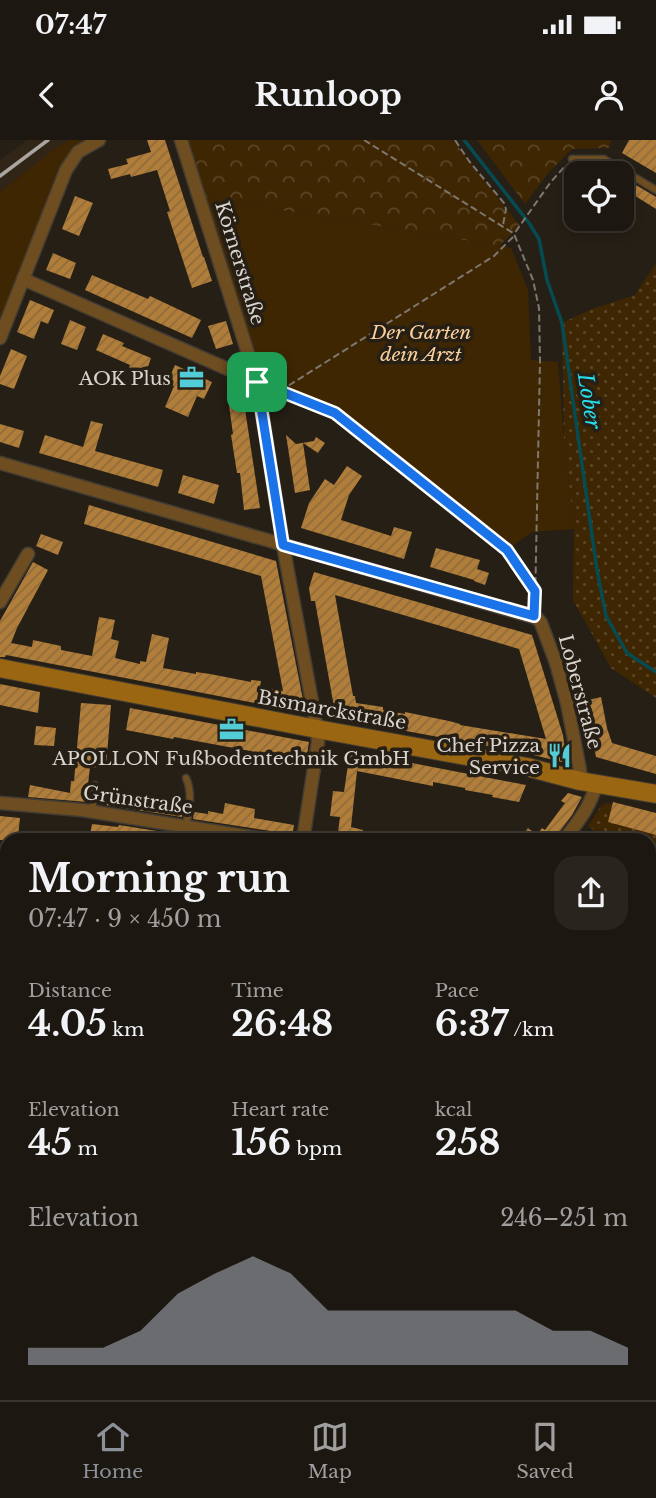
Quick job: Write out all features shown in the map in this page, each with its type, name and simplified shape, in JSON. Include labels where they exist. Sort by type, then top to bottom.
[{"type":"street","points":[[0,338],[72,159],[86,146],[99,140]]},
{"type":"street","name":"Körnerstraße","points":[[181,140],[257,382],[283,545],[317,729],[318,742],[304,833]]},
{"type":"street","points":[[23,279],[257,382]]},
{"type":"street","points":[[0,463],[534,616]]},
{"type":"street","points":[[0,602],[28,554]]},
{"type":"street","name":"Loberstraße","points":[[534,616],[541,623],[556,663],[580,770],[588,782]]},
{"type":"street","name":"Bismarckstraße","points":[[0,668],[527,766],[588,782],[656,794]]},
{"type":"street","points":[[569,833],[593,796],[588,782]]},
{"type":"street","name":"Grünstraße","points":[[0,803],[92,812],[228,833]]},
{"type":"lane","points":[[572,159],[604,159],[656,190]]},
{"type":"lane","points":[[186,778],[191,793],[186,826]]},
{"type":"lane","points":[[92,812],[95,785]]},
{"type":"path","points":[[364,140],[514,234],[533,280],[539,308],[540,361],[534,616]]},
{"type":"path","points":[[455,140],[504,202],[506,209],[503,226]]},
{"type":"path","points":[[280,392],[494,256],[514,234],[550,183],[572,159]]},
{"type":"path","points":[[257,382],[335,413],[507,550],[535,591]]},
{"type":"shaded area","points":[[27,140],[70,140],[53,150],[0,192],[0,160]]},
{"type":"green space","points":[[70,140],[87,140],[73,148],[65,161],[0,325],[0,192],[53,150]]},
{"type":"green space","points":[[187,140],[453,140],[520,226],[499,246],[206,198]]},
{"type":"green space","points":[[477,140],[611,140],[609,148],[572,149],[549,172],[525,204]]},
{"type":"green space","name":"Der Garten dein Arzt","points":[[206,198],[511,248],[528,290],[531,360],[558,362],[574,529],[532,532],[507,550],[335,413],[280,392],[267,382],[261,371]]},
{"type":"green space","points":[[656,263],[656,698],[611,668],[573,600],[574,529],[564,439],[562,323],[592,309],[635,295]]},
{"type":"green space","points":[[612,804],[608,822],[649,833],[597,833],[588,826],[601,806]]},
{"type":"building","points":[[147,140],[165,140],[212,281],[192,288],[167,212],[170,211],[157,170],[111,179],[108,169],[128,164],[126,159],[151,152]]},
{"type":"building","points":[[629,140],[656,140],[656,173],[622,153]]},
{"type":"building","points":[[634,184],[656,197],[656,209],[634,195]]},
{"type":"building","points":[[75,196],[93,203],[79,236],[62,229]]},
{"type":"building","points":[[53,253],[76,263],[70,279],[46,270]]},
{"type":"building","points":[[92,275],[148,299],[150,296],[201,320],[192,338],[85,290]]},
{"type":"building","points":[[30,300],[54,310],[48,324],[41,321],[34,339],[17,332]]},
{"type":"building","points":[[70,320],[86,327],[77,350],[61,344]]},
{"type":"building","points":[[226,321],[233,344],[216,349],[208,326]]},
{"type":"building","points":[[103,334],[124,343],[122,346],[151,358],[145,375],[96,350]]},
{"type":"building","points":[[11,349],[27,356],[14,389],[0,384],[0,376]]},
{"type":"building","points":[[175,365],[212,382],[204,399],[197,396],[188,417],[165,407],[174,386],[167,383]]},
{"type":"building","points":[[243,396],[260,508],[244,510],[240,473],[237,473],[231,435],[228,398]]},
{"type":"building","points":[[91,421],[103,424],[95,451],[163,470],[158,487],[39,453],[45,435],[83,447]]},
{"type":"building","points":[[0,424],[24,431],[19,448],[0,442]]},
{"type":"building","points":[[286,435],[296,444],[314,441],[316,437],[325,443],[318,453],[303,443],[310,490],[295,493]]},
{"type":"building","points":[[347,466],[362,476],[349,495],[341,520],[391,536],[394,527],[412,532],[404,559],[301,528],[309,503],[325,479],[334,485]]},
{"type":"building","points":[[183,475],[219,485],[214,504],[178,493]]},
{"type":"building","points":[[89,505],[276,561],[303,700],[301,712],[6,655],[0,657],[0,621],[33,562],[48,570],[11,643],[32,647],[33,640],[61,646],[61,650],[92,656],[99,617],[115,620],[111,639],[119,641],[115,658],[140,664],[140,661],[146,662],[152,634],[169,638],[163,668],[251,682],[261,681],[260,687],[283,691],[261,576],[84,524]]},
{"type":"building","points":[[41,534],[63,542],[58,555],[36,546]]},
{"type":"building","points":[[436,548],[480,560],[477,569],[489,573],[485,585],[430,567]]},
{"type":"building","points":[[314,572],[532,635],[563,735],[565,749],[562,762],[336,718],[315,601],[311,601],[309,588]],"holes":[[[335,595],[519,649],[546,739],[460,725],[356,703]]]},
{"type":"building","points":[[0,684],[40,692],[38,713],[0,705]]},
{"type":"building","points":[[601,697],[612,743],[656,756],[656,774],[596,757],[584,701]]},
{"type":"building","points":[[81,703],[111,705],[106,768],[90,767],[87,802],[28,797],[30,785],[70,793],[71,781],[74,781]]},
{"type":"building","points":[[130,708],[309,742],[306,761],[126,730]]},
{"type":"building","points":[[36,726],[56,728],[54,746],[34,745]]},
{"type":"building","points":[[350,751],[526,785],[519,802],[465,788],[433,782],[433,786],[357,771],[351,827],[363,830],[362,833],[338,833],[340,817],[330,816],[333,791],[344,792]]},
{"type":"building","points":[[568,793],[582,797],[558,833],[538,833],[542,828],[545,830],[565,803],[561,801]]},
{"type":"building","points":[[100,795],[132,798],[182,809],[182,817],[99,804]]},
{"type":"building","points":[[613,802],[656,813],[656,833],[649,833],[608,822]]},
{"type":"building","points":[[225,803],[255,809],[254,818],[294,825],[293,833],[274,833],[193,819],[194,812],[223,814]]},
{"type":"building","points":[[0,816],[20,818],[18,833],[0,833]]},
{"type":"building","points":[[92,824],[119,825],[170,833],[90,833]]},
{"type":"waterway","name":"Lober","points":[[464,140],[539,239],[547,280],[562,323],[606,616],[627,653],[656,672]]},
{"type":"railway","points":[[0,176],[48,140]]},
{"type":"place","name":"AOK Plus","points":[[191,378]]},
{"type":"place","name":"APOLLON Fußbodentechnik GmbH","points":[[231,730]]},
{"type":"place","name":"Chef Pizza Service","points":[[560,756]]},
{"type":"route","points":[[257,382],[335,413],[507,550],[535,591],[534,616],[283,545],[257,382]]}]
